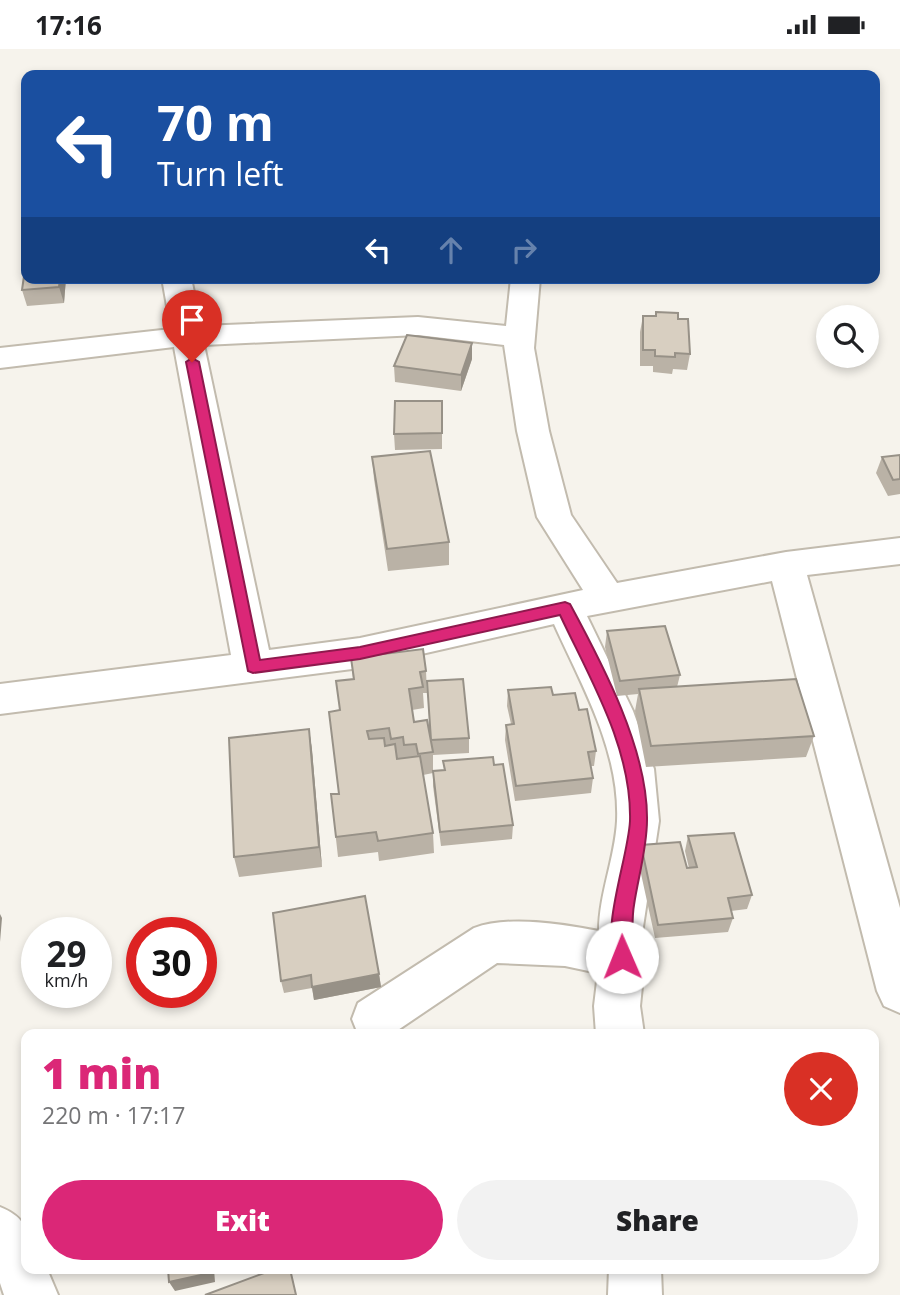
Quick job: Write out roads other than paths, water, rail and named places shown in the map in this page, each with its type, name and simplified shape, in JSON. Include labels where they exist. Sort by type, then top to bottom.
[{"type":"street","points":[[177,284],[253,667]]},
{"type":"street","points":[[525,284],[519,348],[533,431],[554,517],[608,598]]},
{"type":"street","points":[[0,358],[187,336],[418,326],[520,337]]},
{"type":"street","points":[[0,699],[360,653],[608,598],[786,565],[900,551]]},
{"type":"street","points":[[786,565],[900,991]]},
{"type":"street","points":[[565,608],[613,711],[634,769],[638,821],[621,927],[622,957],[617,1006],[619,1029]]},
{"type":"street","points":[[375,1019],[490,942],[565,945],[622,957]]},
{"type":"street","points":[[0,1233],[21,1269]]},
{"type":"street","points":[[23,1274],[31,1295]]},
{"type":"street","points":[[635,1274],[635,1295]]}]
